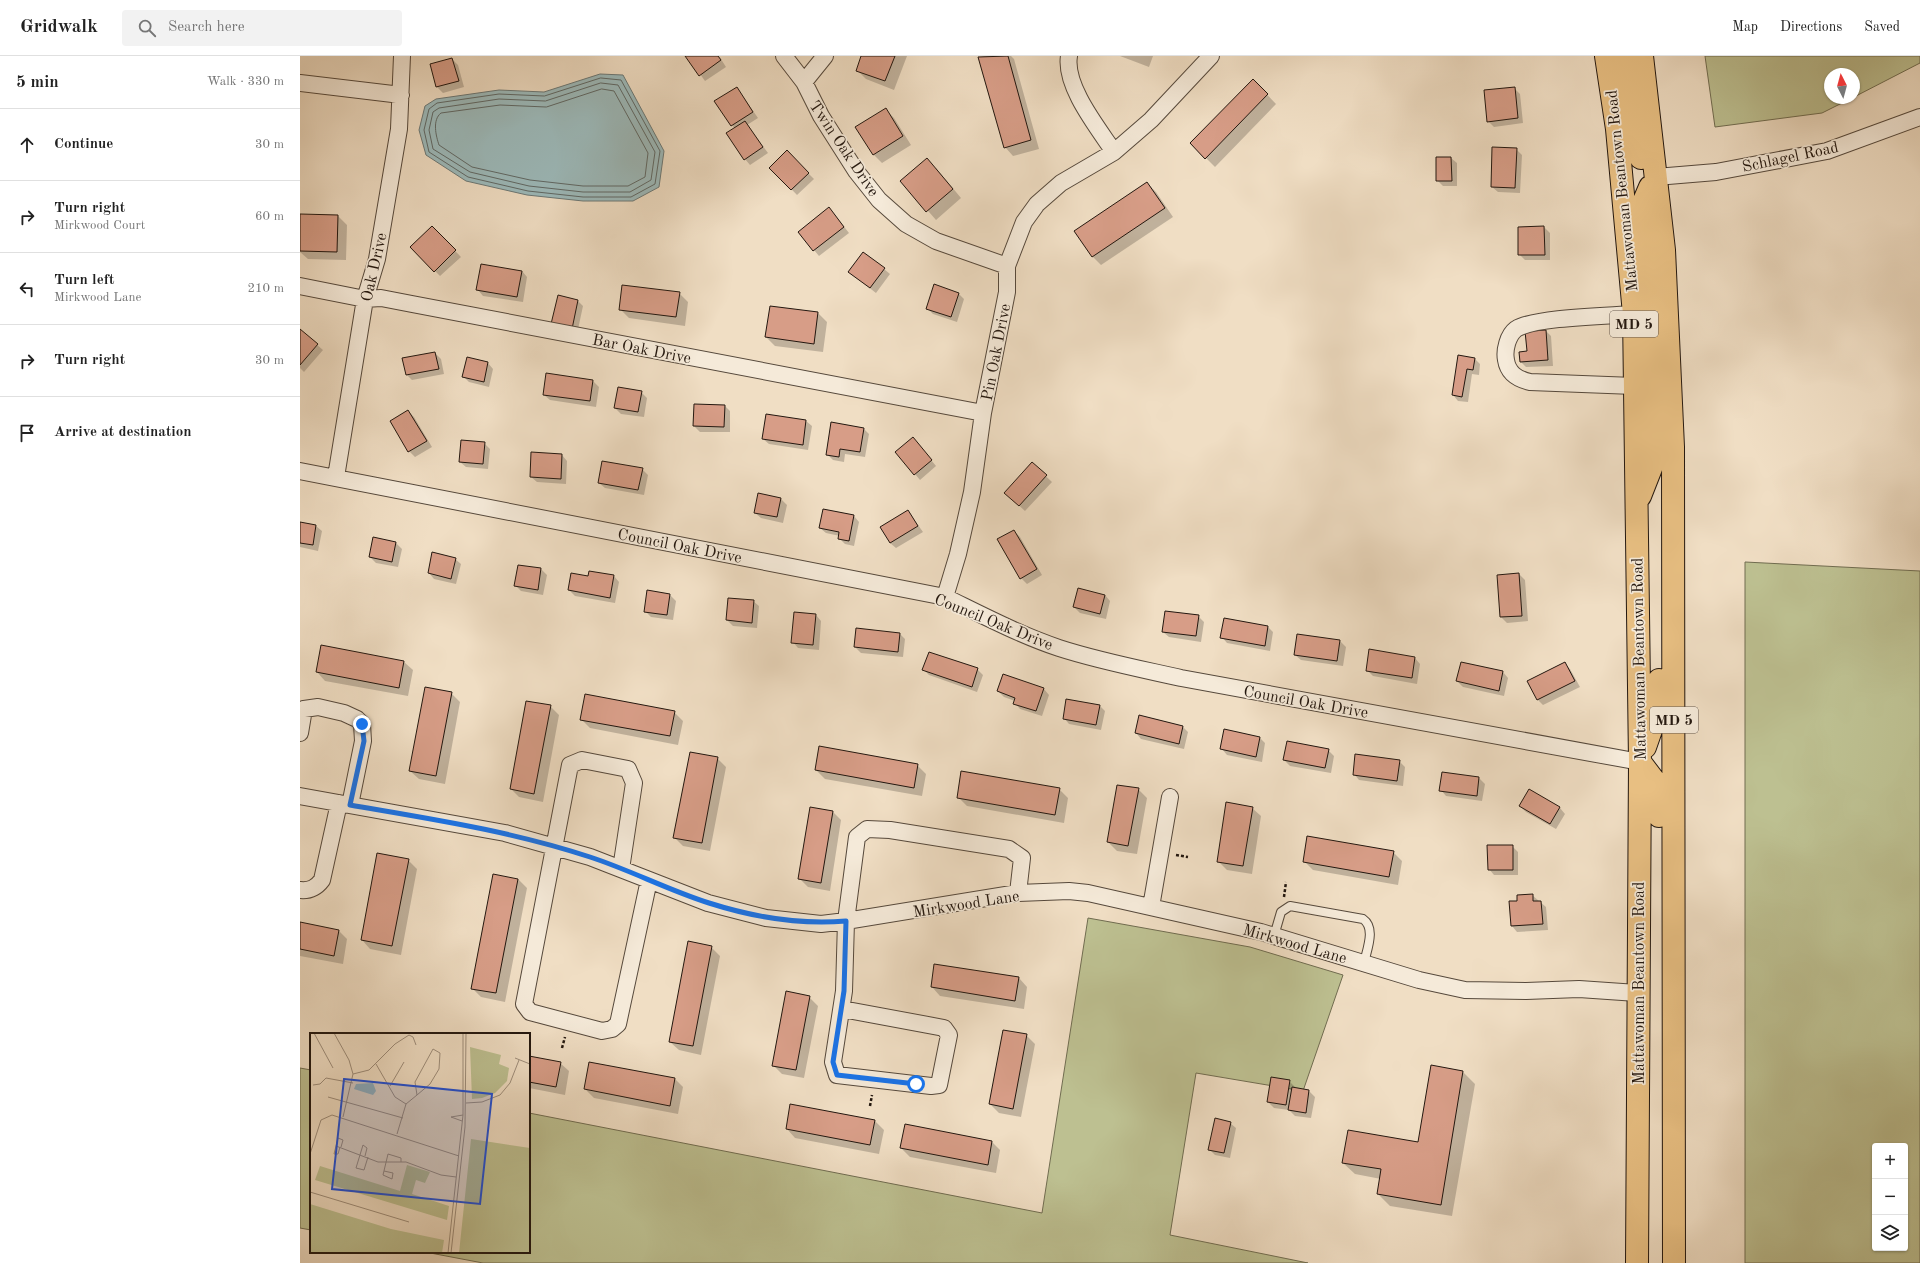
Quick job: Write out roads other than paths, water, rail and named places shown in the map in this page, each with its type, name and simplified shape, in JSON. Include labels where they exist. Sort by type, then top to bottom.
[{"type":"highway","name":"Mattawoman Beantown Road","points":[[1606,56],[1617,129],[1634,314],[1640,762],[1637,1263]]},
{"type":"highway","points":[[1623,56],[1642,163],[1648,171],[1656,177],[1644,201],[1649,284],[1653,463],[1636,506]]},
{"type":"highway","name":"MD 5","points":[[1642,56],[1664,250],[1673,447],[1675,881],[1673,1106],[1674,1263]]},
{"type":"highway","points":[[1673,447],[1660,550],[1659,707],[1640,762],[1659,787],[1661,1046],[1673,1106]]},
{"type":"street","name":"Oak Drive","points":[[336,477],[365,298],[377,259],[399,129],[402,56]]},
{"type":"street","name":"Twin Oak Drive","points":[[784,56],[804,82],[821,116],[856,171],[879,200],[906,224],[936,242],[1007,266]]},
{"type":"street","points":[[804,82],[825,56]]},
{"type":"street","points":[[1069,56],[1068,63],[1074,84],[1083,104],[1114,152]]},
{"type":"street","name":"Pin Oak Drive","points":[[945,597],[958,554],[972,492],[983,413],[1007,292],[1007,266],[1024,222],[1037,204],[1062,183],[1114,152],[1151,120],[1211,56]]},
{"type":"street","points":[[300,83],[401,96]]},
{"type":"street","name":"Schlagel Road","points":[[1656,177],[1716,172],[1827,151],[1920,117]]},
{"type":"street","name":"Bar Oak Drive","points":[[300,286],[365,298],[381,298],[983,413]]},
{"type":"street","points":[[1634,314],[1553,320],[1524,326],[1516,330],[1509,339],[1505,355],[1507,367],[1514,376],[1530,382],[1634,386]]},
{"type":"street","name":"Council Oak Drive","points":[[300,471],[945,597],[1059,648],[1189,680],[1640,762]]},
{"type":"street","points":[[300,733],[304,710],[318,707],[344,713],[357,719],[362,724],[364,741],[322,880],[317,887],[306,891],[300,890]]},
{"type":"street","points":[[621,869],[634,784],[628,769],[582,760],[570,765],[524,1004],[530,1012],[602,1030],[612,1029],[618,1024],[649,880]]},
{"type":"street","name":"Mirkwood Lane","points":[[300,796],[505,832],[590,857],[708,903],[766,918],[821,924],[1018,894],[1069,891],[1088,893],[1274,936],[1364,962],[1419,980],[1466,990],[1520,992],[1579,989],[1638,993]]},
{"type":"street","points":[[1151,907],[1170,797]]},
{"type":"street","points":[[842,1008],[944,1028],[949,1035],[939,1085],[931,1086],[837,1075],[833,1062],[844,991],[846,921],[857,837],[867,828],[1009,849],[1022,858],[1018,894]]},
{"type":"lane","points":[[1274,936],[1280,912],[1290,906],[1363,919],[1368,922],[1370,929],[1364,962]]},
{"type":"water","points":[[600,74],[623,75],[664,151],[659,187],[633,201],[583,201],[527,195],[466,181],[426,155],[419,130],[425,106],[436,99],[499,90],[544,92]]}]
